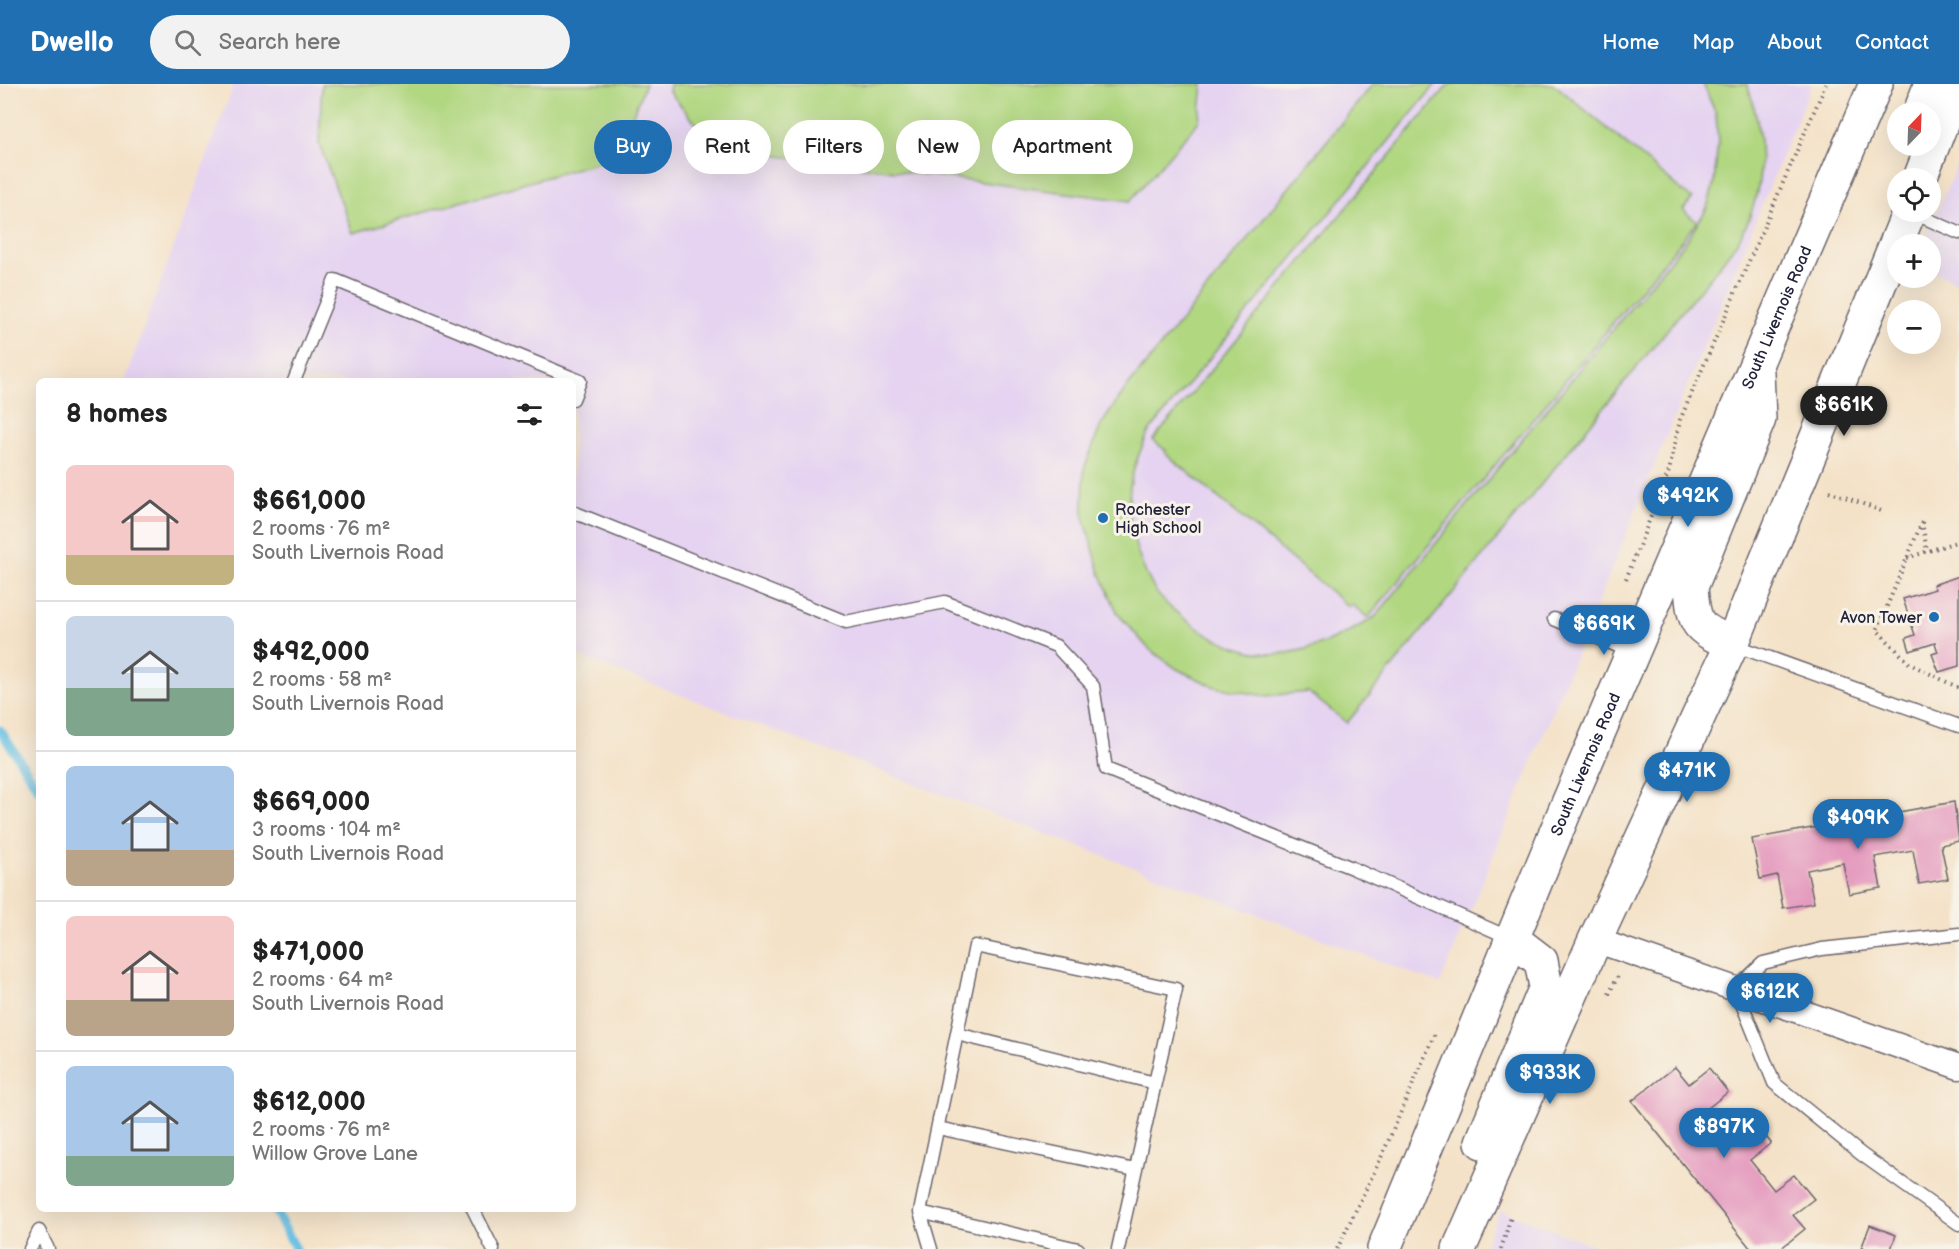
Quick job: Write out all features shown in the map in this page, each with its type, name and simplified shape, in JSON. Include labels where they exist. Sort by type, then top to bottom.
[{"type":"main road","name":"South Livernois Road","points":[[1384,1249],[1511,938],[1876,84]]},
{"type":"main road","points":[[1924,102],[1931,84]]},
{"type":"main road","points":[[1922,163],[1957,84]]},
{"type":"main road","points":[[1459,1249],[1595,940],[1732,644],[1905,222]]},
{"type":"main road","points":[[1732,644],[1699,626],[1693,615],[1691,588],[1759,419],[1756,364]]},
{"type":"main road","points":[[1438,1249],[1437,1244],[1546,987],[1541,960],[1511,938]]},
{"type":"street","points":[[1595,940],[1959,1067]]},
{"type":"lane","points":[[1933,222],[1959,233]]},
{"type":"lane","points":[[295,378],[335,280],[573,378]]},
{"type":"lane","points":[[576,379],[580,381],[576,391]]},
{"type":"lane","points":[[576,513],[846,622],[945,602],[1056,646],[1093,686],[1106,769],[1352,868],[1511,938]]},
{"type":"lane","points":[[1554,619],[1633,652]]},
{"type":"lane","points":[[1732,644],[1959,726]]},
{"type":"lane","points":[[1959,934],[1822,949],[1763,963],[1736,989],[1774,1083],[1861,1154],[1959,1224]]},
{"type":"lane","points":[[931,1249],[920,1212],[975,946],[1176,989],[1118,1249]]},
{"type":"lane","points":[[957,1034],[1155,1083]]},
{"type":"lane","points":[[938,1128],[1135,1170]]},
{"type":"lane","points":[[474,1212],[493,1249]]},
{"type":"lane","points":[[920,1212],[1078,1249]]},
{"type":"lane","points":[[30,1249],[39,1231],[48,1249]]},
{"type":"path","points":[[1623,587],[1669,471],[1680,420],[1826,84]]},
{"type":"path","points":[[1822,489],[1884,512]]},
{"type":"path","points":[[1927,551],[1922,522],[1877,630],[1910,664],[1959,688]]},
{"type":"path","points":[[1907,558],[1959,541]]},
{"type":"path","points":[[1337,1249],[1380,1160],[1440,1022]]},
{"type":"shaded area","name":"Rochester High School","points":[[234,84],[1812,84],[1440,984],[576,655],[576,378],[125,378]]},
{"type":"shaded area","points":[[1959,160],[1959,283],[1941,275],[1941,234],[1927,234],[1932,222],[1941,222],[1941,202]]},
{"type":"shaded area","points":[[1500,1210],[1603,1249],[1483,1249]]},
{"type":"green space","points":[[322,84],[645,84],[631,120],[594,120],[594,163],[353,233],[319,144]]},
{"type":"green space","points":[[670,84],[1203,84],[1199,121],[1130,201],[919,174],[980,174],[980,120],[896,120],[896,171],[884,170],[884,120],[783,120],[783,157],[771,155],[771,120],[693,120],[669,91]]},
{"type":"green space","points":[[1373,84],[1436,84],[1148,433],[1130,486],[1132,531],[1140,560],[1157,593],[1172,609],[1205,633],[1224,642],[1256,652],[1277,654],[1304,650],[1340,636],[1375,617],[1690,236],[1707,208],[1714,183],[1718,142],[1716,114],[1703,84],[1747,84],[1757,122],[1761,159],[1756,197],[1742,234],[1734,246],[1347,723],[1308,692],[1265,696],[1215,687],[1177,669],[1149,649],[1118,614],[1100,573],[1083,514],[1084,469],[1101,425],[1124,391]]},
{"type":"green space","points":[[1449,84],[1554,84],[1692,199],[1683,210],[1697,222],[1368,618],[1351,604],[1349,607],[1165,453],[1166,451],[1153,440]]},
{"type":"building","name":"Avon Tower","points":[[1959,576],[1959,666],[1939,672],[1932,654],[1938,652],[1935,643],[1910,651],[1906,638],[1915,635],[1903,599],[1935,589],[1933,585]]},
{"type":"building","points":[[1954,802],[1959,841],[1941,845],[1948,879],[1919,884],[1913,850],[1875,857],[1881,888],[1849,894],[1843,863],[1807,870],[1814,903],[1783,908],[1777,875],[1760,879],[1752,839]]},
{"type":"building","points":[[1675,1067],[1689,1084],[1709,1068],[1728,1092],[1708,1108],[1732,1138],[1753,1121],[1771,1143],[1750,1160],[1774,1190],[1794,1175],[1814,1199],[1793,1215],[1805,1229],[1780,1249],[1751,1249],[1632,1101]]},
{"type":"building","points":[[1870,1225],[1896,1235],[1891,1249],[1861,1249]]},
{"type":"waterway","points":[[0,730],[36,785]]},
{"type":"waterway","points":[[276,1212],[296,1249]]},
{"type":"place","name":"Rochester High School","points":[[1103,518]]},
{"type":"place","name":"Avon Tower","points":[[1934,617]]}]
